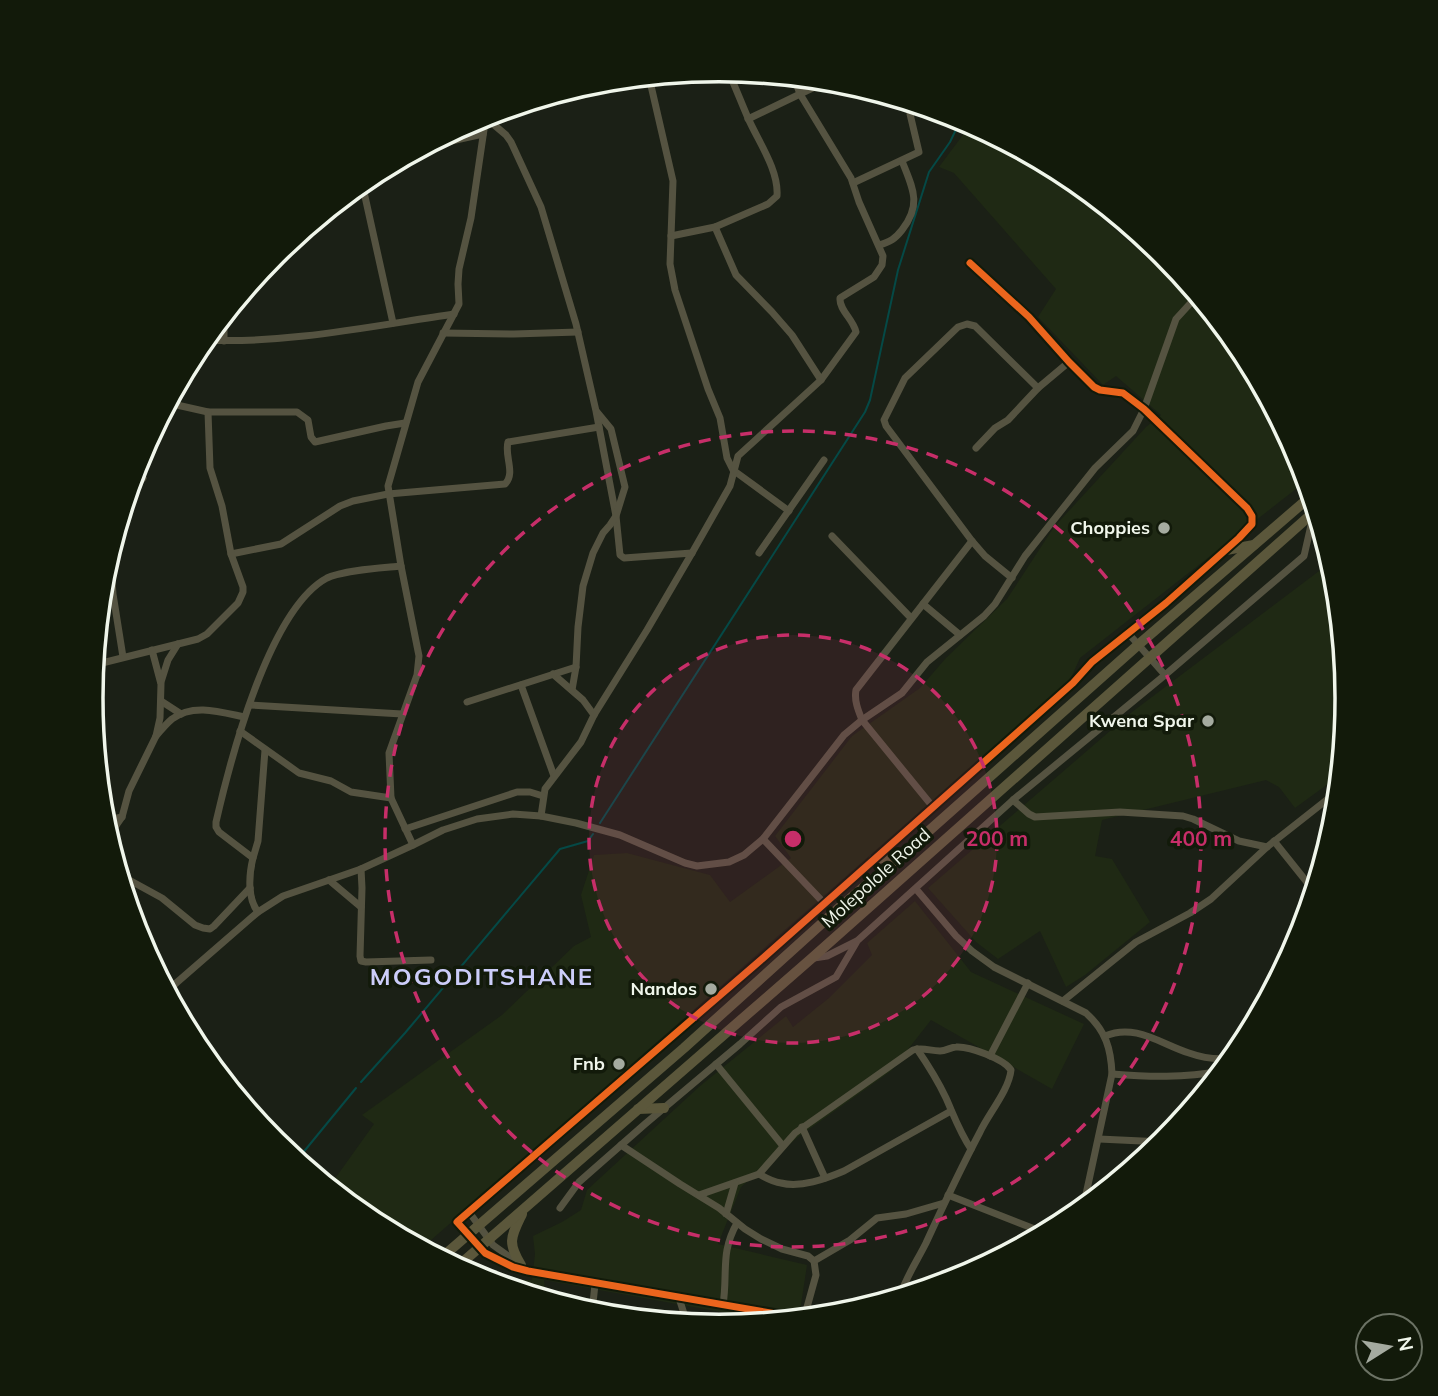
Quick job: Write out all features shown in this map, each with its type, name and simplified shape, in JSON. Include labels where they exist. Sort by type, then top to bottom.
[{"type":"main road","name":"Molepolole Road","points":[[450,1251],[1303,503]]},
{"type":"main road","name":"Molepolole Road","points":[[466,1259],[812,958],[1307,518]]},
{"type":"main road","points":[[1226,550],[1254,545]]},
{"type":"main road","points":[[873,860],[904,853]]},
{"type":"main road","points":[[684,1048],[692,1051],[723,1035]]},
{"type":"main road","points":[[638,1109],[664,1108]]},
{"type":"main road","points":[[521,1265],[512,1249],[512,1242],[525,1209]]},
{"type":"street","points":[[671,236],[715,227],[768,204],[777,196],[769,162],[733,83]]},
{"type":"street","points":[[651,87],[673,181],[670,264],[674,290],[720,418],[727,458],[733,470],[789,511]]},
{"type":"street","points":[[541,816],[545,789],[581,742],[594,715],[648,630],[730,486],[738,456],[821,380],[856,332],[840,303],[840,298],[874,277],[880,269],[883,260],[879,246],[849,173],[798,88]]},
{"type":"street","points":[[748,119],[809,90]]},
{"type":"street","points":[[853,183],[919,151],[910,113]]},
{"type":"street","points":[[495,125],[509,138],[540,201],[578,332],[596,411],[620,553],[622,557],[692,553]]},
{"type":"street","points":[[413,845],[391,798],[390,753],[416,675],[419,656],[388,494],[389,481],[418,382],[459,303],[458,276],[471,218],[484,129]]},
{"type":"street","points":[[463,138],[483,134]]},
{"type":"street","points":[[879,246],[894,240],[913,215],[913,190],[902,161]]},
{"type":"street","points":[[365,195],[393,323]]},
{"type":"street","points":[[715,227],[736,275],[792,335],[821,380]]},
{"type":"street","points":[[763,1312],[513,1267],[479,1248],[457,1222],[873,860],[1073,683],[1091,662],[1166,603],[1249,528],[1252,520],[1251,513],[1144,409],[1124,393],[1094,387],[1029,317],[970,263]]},
{"type":"street","points":[[175,984],[258,912],[283,896],[361,869],[466,822],[513,814],[541,816],[620,835],[697,866],[735,860],[748,852],[763,839],[844,735],[902,693],[926,662],[990,610],[1025,556],[1095,468],[1133,431],[1144,409],[1176,319],[1191,303]]},
{"type":"street","points":[[218,341],[300,337],[454,314]]},
{"type":"street","points":[[1012,578],[972,541],[884,420],[905,378],[958,327],[967,324],[975,326],[1038,388]]},
{"type":"street","points":[[224,332],[224,341]]},
{"type":"street","points":[[443,333],[578,332]]},
{"type":"street","points":[[976,448],[1069,362]]},
{"type":"street","points":[[178,405],[208,412],[297,412],[308,421],[311,438],[315,442],[405,423]]},
{"type":"street","points":[[572,690],[583,586],[593,553],[615,516],[625,483],[611,429],[596,411]]},
{"type":"street","points":[[105,662],[198,639],[207,634],[242,597],[243,587],[231,554],[222,506],[210,468],[208,412]]},
{"type":"street","points":[[231,554],[281,544],[352,501],[388,494],[505,484],[510,476],[506,447],[508,442],[599,427]]},
{"type":"street","points":[[760,553],[824,460]]},
{"type":"street","points":[[812,958],[827,956],[858,941],[1013,800],[1304,556],[1311,528]]},
{"type":"street","points":[[832,536],[911,618]]},
{"type":"street","points":[[933,807],[862,720],[855,698],[856,690],[972,541]]},
{"type":"street","points":[[253,858],[216,827],[216,822],[244,717],[268,656],[298,606],[317,586],[334,576],[401,566]]},
{"type":"street","points":[[113,591],[123,657]]},
{"type":"street","points":[[923,604],[960,635]]},
{"type":"street","points":[[1128,633],[1165,675]]},
{"type":"street","points":[[117,825],[122,817],[129,791],[156,736],[160,718],[161,684],[166,665],[178,644]]},
{"type":"street","points":[[152,650],[161,684]]},
{"type":"street","points":[[467,702],[576,667]]},
{"type":"street","points":[[553,674],[587,704],[594,715]]},
{"type":"street","points":[[521,685],[554,776]]},
{"type":"street","points":[[161,701],[181,714]]},
{"type":"street","points":[[250,705],[402,714]]},
{"type":"street","points":[[156,736],[170,721],[191,711],[212,710],[244,717]]},
{"type":"street","points":[[240,731],[299,773],[331,781],[351,792],[391,798]]},
{"type":"street","points":[[258,912],[253,905],[250,870],[258,841],[265,750]]},
{"type":"street","points":[[405,829],[517,792],[543,796]]},
{"type":"street","points":[[1013,800],[1035,817],[1120,812],[1193,818],[1239,841],[1270,844],[1306,883]]},
{"type":"street","points":[[1063,1001],[1136,942],[1211,899],[1270,844],[1326,801]]},
{"type":"street","points":[[115,818],[122,817]]},
{"type":"street","points":[[439,818],[443,830]]},
{"type":"street","points":[[763,839],[824,903]]},
{"type":"street","points":[[361,869],[361,961],[431,960]]},
{"type":"street","points":[[329,880],[361,907]]},
{"type":"street","points":[[133,883],[162,898],[195,925],[210,929],[250,888]]},
{"type":"street","points":[[916,888],[972,951],[994,967],[1086,1013],[1105,1035],[1112,1074],[1087,1192]]},
{"type":"street","points":[[214,926],[227,939]]},
{"type":"street","points":[[560,1208],[579,1182],[781,1007],[838,975],[858,941]]},
{"type":"street","points":[[827,956],[837,963],[838,975]]},
{"type":"street","points":[[990,1056],[1028,983]]},
{"type":"street","points":[[1105,1035],[1124,1030],[1133,1031],[1187,1053],[1217,1060]]},
{"type":"street","points":[[673,1036],[684,1048]]},
{"type":"street","points":[[699,1195],[759,1174],[802,1127],[917,1049],[941,1051],[959,1047],[990,1056],[1008,1064],[1010,1076],[904,1285]]},
{"type":"street","points":[[917,1049],[931,1069],[971,1149]]},
{"type":"street","points":[[716,1064],[783,1146]]},
{"type":"street","points":[[1112,1074],[1161,1078],[1208,1073]]},
{"type":"street","points":[[759,1174],[785,1184],[825,1178],[844,1171],[951,1111]]},
{"type":"street","points":[[802,1127],[825,1178]]},
{"type":"street","points":[[1099,1139],[1146,1141]]},
{"type":"street","points":[[621,1144],[769,1244],[808,1256],[814,1261],[816,1275],[806,1307]]},
{"type":"street","points":[[726,1214],[735,1183]]},
{"type":"street","points":[[814,1261],[850,1240],[877,1218],[906,1214],[946,1199],[1031,1228]]},
{"type":"street","points":[[469,1212],[498,1250],[534,1272]]},
{"type":"street","points":[[723,1305],[727,1242],[737,1223]]},
{"type":"street","points":[[593,1301],[595,1283]]},
{"type":"street","points":[[679,1298],[684,1312]]},
{"type":"shaded area","points":[[964,133],[1027,165],[1061,186],[1085,203],[1161,271],[1208,323],[1231,356],[1271,426],[1297,488],[1080,658],[1070,680],[430,1241],[377,1210],[335,1179],[374,1124],[362,1115],[502,1015],[574,946],[591,937],[581,895],[594,855],[627,853],[710,875],[730,902],[791,858],[775,836],[852,736],[920,688],[946,658],[1007,599],[1054,527],[1146,427],[1161,415],[1116,376],[1103,385],[1038,317],[1056,289],[954,173],[939,167]]},
{"type":"shaded area","points":[[1321,570],[1329,618],[1335,698],[1328,784],[1295,808],[1279,787],[1266,780],[1102,820],[1095,856],[1112,859],[1150,922],[1085,975],[1066,987],[1040,931],[998,959],[976,942],[928,888],[1132,712]]},
{"type":"shaded area","points":[[915,901],[971,972],[1084,1024],[1052,1089],[931,1020],[891,1071],[798,1137],[741,1187],[718,1244],[807,1265],[801,1308],[729,1313],[544,1280],[545,1288],[519,1280],[532,1280],[535,1254],[533,1236],[581,1210],[587,1190],[700,1086],[786,1016],[793,1027],[829,998],[872,955],[867,943]]},
{"type":"waterway","points":[[600,823],[865,412],[870,400],[898,270],[929,172],[956,129]]},
{"type":"waterway","points":[[361,1082],[560,849],[588,841],[593,834]]},
{"type":"waterway","points":[[304,1152],[356,1088]]},
{"type":"cycle path","points":[[763,1312],[513,1267],[485,1253],[457,1222],[762,959],[1073,683],[1092,662],[1166,603],[1252,524],[1252,516],[1247,508],[1144,409],[1123,393],[1094,387],[1029,317],[970,263]]},
{"type":"place","name":"Choppies","points":[[1164,528]]},
{"type":"place","name":"Kwena Spar","points":[[1208,721]]},
{"type":"place","name":"Nandos","points":[[711,989]]},
{"type":"place","name":"Fnb","points":[[619,1064]]},
{"type":"district","name":"MOGODITSHANE","points":[[482,977]]}]
